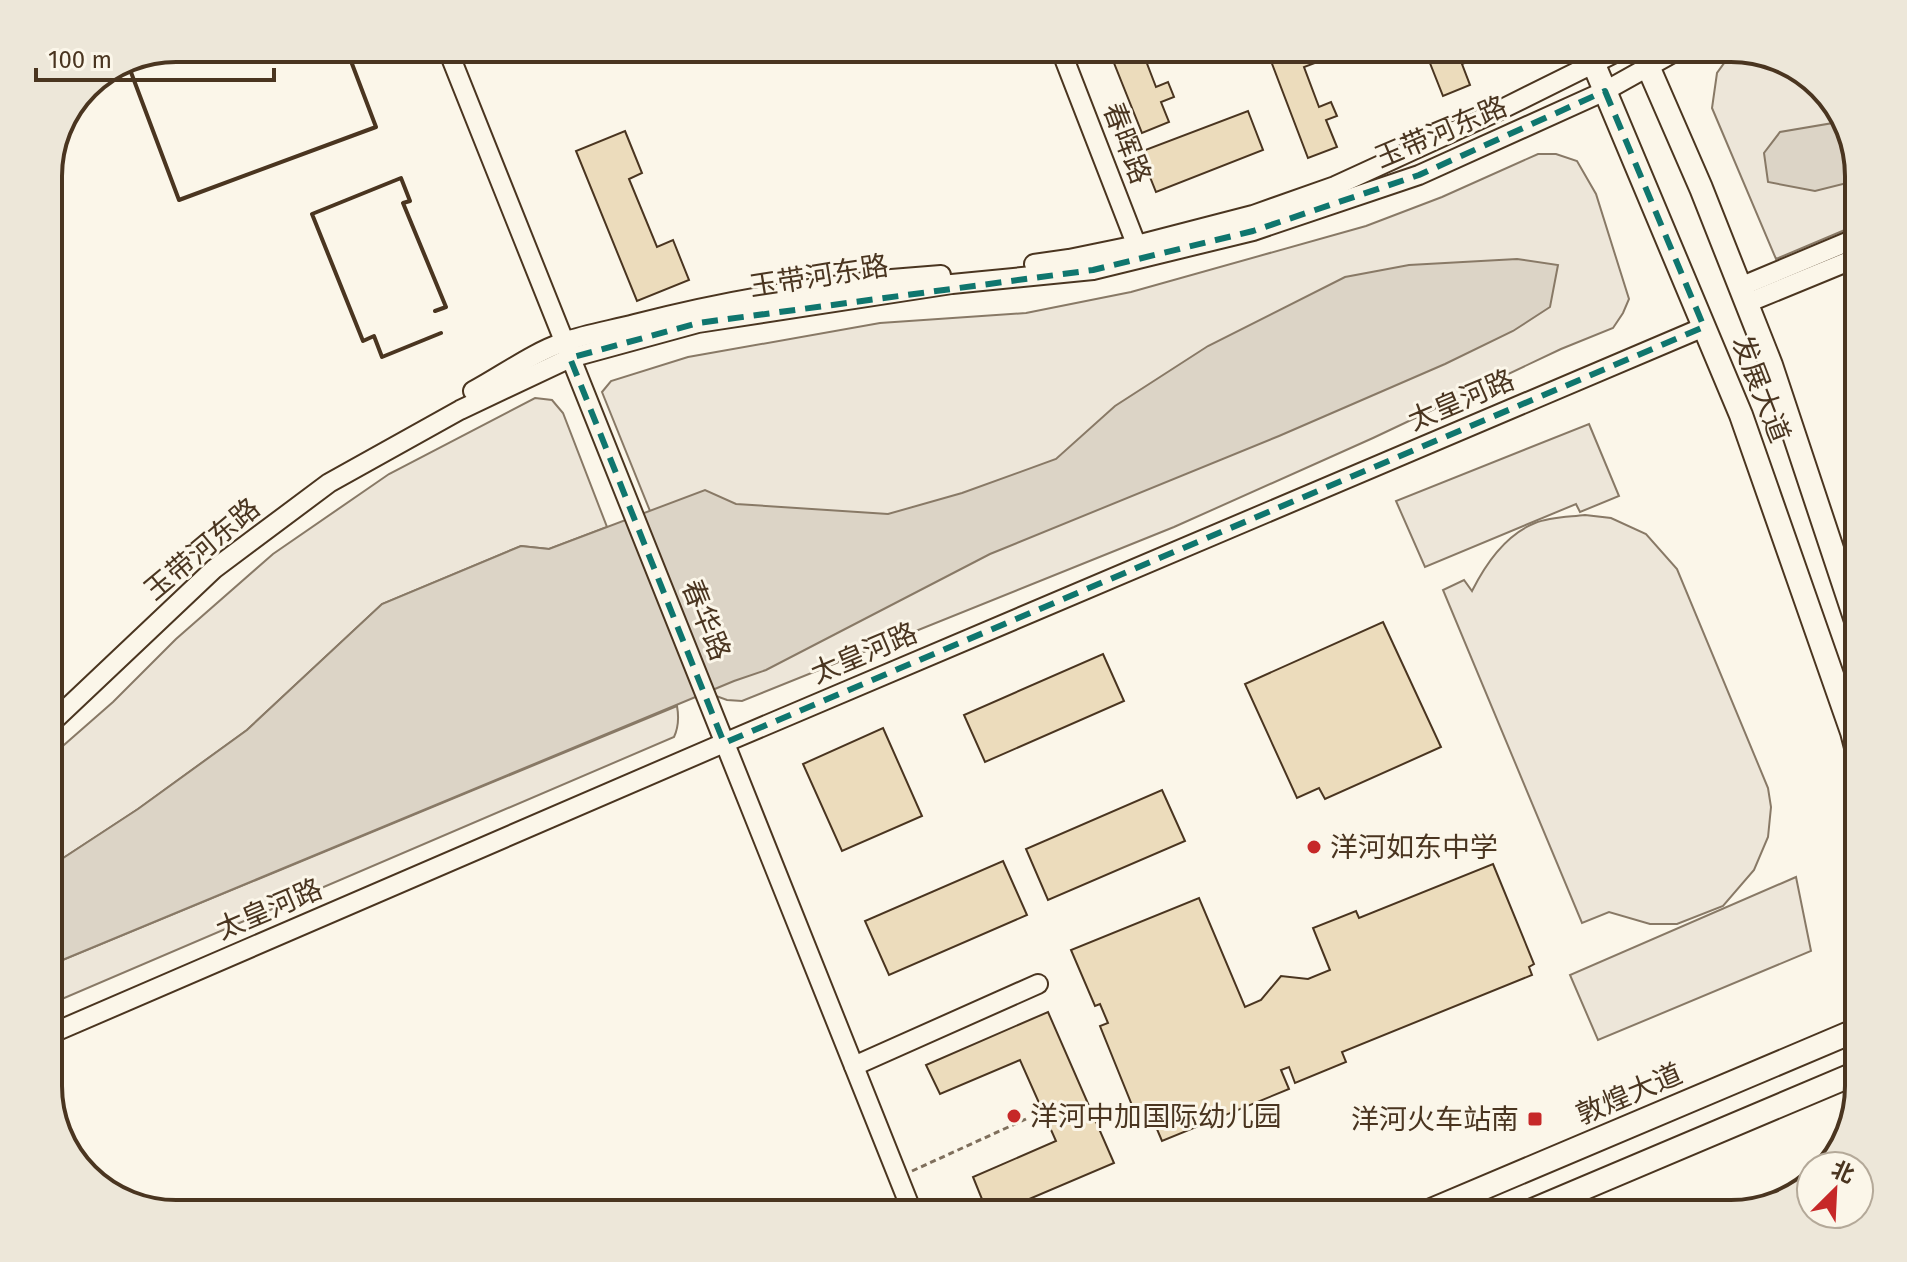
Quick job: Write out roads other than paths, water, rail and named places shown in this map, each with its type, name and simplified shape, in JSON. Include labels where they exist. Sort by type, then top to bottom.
[{"type":"main road","name":"发展大道","points":[[1593,62],[1741,415],[1845,712]]},
{"type":"main road","name":"发展大道","points":[[1647,62],[1701,188],[1771,365],[1845,588]]},
{"type":"main road","name":"敦煌大道","points":[[1455,1200],[1845,1035]]},
{"type":"main road","points":[[1556,1200],[1845,1078]]},
{"type":"street","name":"春华路","points":[[453,62],[907,1200]]},
{"type":"street","name":"春晖路","points":[[1065,62],[1139,251]]},
{"type":"street","name":"玉带河东路","points":[[1139,251],[1335,186],[1494,113],[1580,62]]},
{"type":"street","name":"玉带河东路","points":[[62,713],[214,569],[329,483],[567,350],[689,310],[803,289],[966,273],[1139,251],[1253,231],[1419,175],[1605,91],[1640,62]]},
{"type":"street","points":[[1743,295],[1845,244]]},
{"type":"street","points":[[1743,295],[1845,262]]},
{"type":"street","name":"太皇河路","points":[[62,1029],[724,743],[1704,327]]},
{"type":"street","name":"玉带河东路","points":[[62,697],[186,580],[234,540],[340,464],[542,352],[567,350]]},
{"type":"street","points":[[854,1066],[1038,984]]},
{"type":"place","name":"洋河如东中学","points":[[1314,847]]},
{"type":"place","name":"洋河中加国际幼儿园","points":[[1014,1116]]},
{"type":"place","name":"洋河火车站南","points":[[1535,1119]]}]
